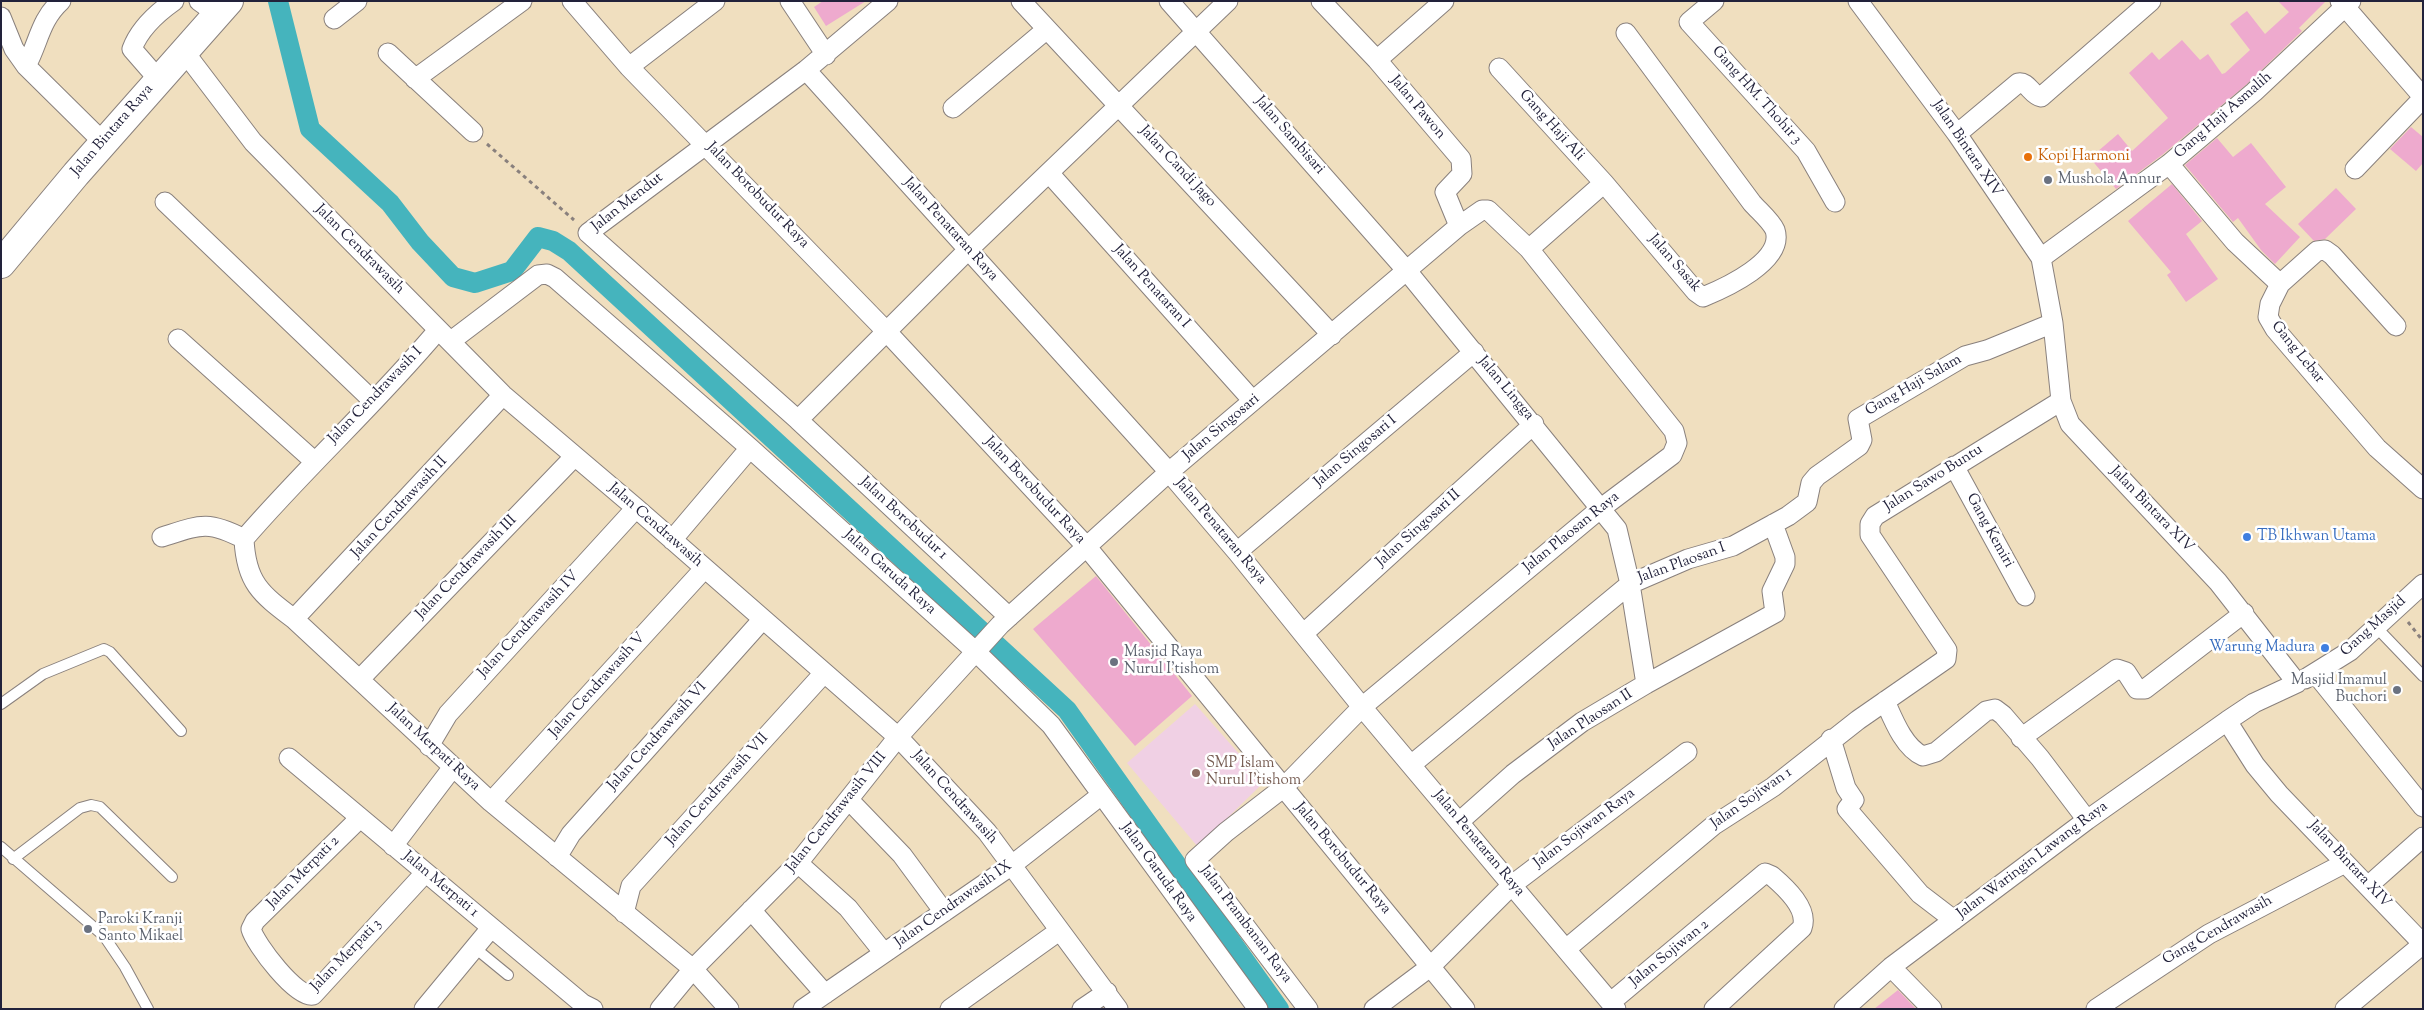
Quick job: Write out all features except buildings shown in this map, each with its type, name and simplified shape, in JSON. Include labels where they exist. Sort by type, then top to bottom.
[{"type":"main road","name":"Jalan Bintara Raya","points":[[4,257],[159,80],[215,5]]},
{"type":"street","points":[[26,66],[40,38],[42,24],[61,1]]},
{"type":"street","points":[[334,19],[357,1]]},
{"type":"street","points":[[415,79],[522,1]]},
{"type":"street","name":"Jalan Borobudur Raya","points":[[572,1],[629,67],[706,143],[887,332],[1086,546],[1465,1009]]},
{"type":"street","points":[[629,67],[715,1]]},
{"type":"street","points":[[790,1],[826,55]]},
{"type":"street","name":"Jalan Mendut","points":[[798,420],[588,233],[826,55],[888,1]]},
{"type":"street","name":"Jalan Candi Jago","points":[[1020,1],[1332,335]]},
{"type":"street","name":"Jalan Sambisari","points":[[1169,1],[1408,271]]},
{"type":"street","points":[[798,420],[968,250],[1228,1]]},
{"type":"street","name":"Jalan Pawon","points":[[1321,1],[1377,60],[1461,159],[1462,174],[1445,192],[1459,226]]},
{"type":"street","points":[[1377,60],[1444,1]]},
{"type":"street","name":"Gang HM. Thohir 3","points":[[1714,1],[1689,22],[1806,151],[1835,202]]},
{"type":"street","name":"Jalan Bintara XIV","points":[[1858,1],[1957,134],[2041,258],[2053,323],[2061,401],[2070,424],[2187,546],[2244,613],[2297,683]]},
{"type":"street","points":[[1957,134],[2018,82],[2024,83],[2037,96],[2041,97],[2150,1]]},
{"type":"street","points":[[2345,3],[2423,97],[2355,168]]},
{"type":"street","name":"Gang Haji Asmalih","points":[[2041,258],[2169,164],[2254,92],[2345,3]]},
{"type":"street","points":[[159,80],[132,49],[135,41],[161,5]]},
{"type":"street","points":[[1,17],[14,49],[26,66],[104,143]]},
{"type":"street","points":[[953,108],[1046,28]]},
{"type":"street","name":"Jalan Sasak","points":[[1604,183],[1696,292],[1703,297],[1722,289],[1755,269],[1774,249],[1776,238],[1774,228],[1752,203],[1626,33]]},
{"type":"street","name":"Jalan Cendrawasih","points":[[183,50],[253,142],[504,395],[898,737],[987,832],[1118,1009]]},
{"type":"street","points":[[388,54],[473,132]]},
{"type":"street","name":"Gang Haji Ali","points":[[1499,68],[1604,183]]},
{"type":"street","name":"Jalan Penataran Raya","points":[[806,70],[1169,472],[1237,552],[1362,707],[1614,1006]]},
{"type":"street","points":[[2169,164],[2235,242],[2280,284],[2317,251],[2325,250],[2332,255],[2396,326]]},
{"type":"street","name":"Jalan Penataran I","points":[[1049,173],[1253,401]]},
{"type":"street","points":[[1408,271],[1459,226],[1482,210],[1488,210],[1528,249],[1604,183]]},
{"type":"street","points":[[165,202],[372,400]]},
{"type":"street","name":"Jalan Plaosan Raya","points":[[1283,788],[1362,707],[1600,509],[1672,455],[1677,443],[1674,430],[1528,249]]},
{"type":"street","name":"Jalan Singosari","points":[[980,646],[1004,621],[1169,472],[1408,271]]},
{"type":"street","name":"Jalan Lingga","points":[[1408,271],[1534,424],[1617,529],[1630,584]]},
{"type":"street","name":"Jalan Garuda Raya","points":[[444,335],[538,276],[547,274],[555,278],[980,646],[1051,725],[1258,1009]]},
{"type":"street","name":"Gang Lebar","points":[[2280,284],[2270,304],[2268,317],[2275,329],[2377,448],[2423,489]]},
{"type":"street","name":"Gang Haji Salam","points":[[1858,419],[1965,356],[1987,350],[2053,323]]},
{"type":"street","name":"Jalan Cendrawasih I","points":[[314,462],[412,360],[444,335]]},
{"type":"street","points":[[162,537],[202,525],[222,528],[244,539],[314,462],[178,339]]},
{"type":"street","name":"Jalan Singosari I","points":[[1237,552],[1474,352]]},
{"type":"street","name":"Jalan Cendrawasih II","points":[[294,619],[504,395]]},
{"type":"street","name":"Jalan Sawo Buntu","points":[[1946,659],[1947,650],[1870,535],[1870,524],[1875,516],[2061,401]]},
{"type":"street","name":"Jalan Plaosan I","points":[[1411,765],[1630,584],[1688,559],[1733,546],[1773,524],[1807,502],[1812,483],[1817,476],[1859,446],[1862,440],[1858,419]]},
{"type":"street","name":"Jalan Borobudur 1","points":[[798,420],[1004,621]]},
{"type":"street","name":"Jalan Singosari II","points":[[1303,634],[1534,424]]},
{"type":"street","points":[[672,540],[750,448]]},
{"type":"street","name":"Jalan Cendrawasih III","points":[[360,680],[574,457]]},
{"type":"street","name":"Gang Kemiri","points":[[1954,466],[2025,596]]},
{"type":"street","name":"Jalan Cendrawasih IV","points":[[429,746],[448,714],[636,508]]},
{"type":"street","points":[[1646,684],[1775,613],[1772,591],[1785,564],[1785,556],[1773,524]]},
{"type":"street","name":"Jalan Merpati Raya","points":[[244,539],[245,560],[252,580],[265,597],[294,619],[491,802],[693,970],[729,1009]]},
{"type":"street","name":"Jalan Cendrawasih V","points":[[491,802],[704,569]]},
{"type":"street","name":"Jalan Plaosan II","points":[[1459,822],[1513,774],[1575,728],[1646,684],[1630,584]]},
{"type":"street","name":"Gang Masjid","points":[[2297,683],[2316,674],[2350,651],[2423,584]]},
{"type":"street","points":[[2021,738],[2116,669],[2126,672],[2135,688],[2145,689],[2244,613]]},
{"type":"street","name":"Jalan Cendrawasih VI","points":[[557,857],[571,834],[763,619]]},
{"type":"street","name":"Jalan Cendrawasih VIII","points":[[693,970],[798,863],[898,737],[980,646]]},
{"type":"street","name":"Jalan Sojiwan 1","points":[[1566,949],[1714,825],[1773,787],[1831,740],[1946,659]]},
{"type":"street","name":"Jalan Cendrawasih VII","points":[[624,913],[630,886],[824,673]]},
{"type":"street","points":[[2316,674],[2423,807]]},
{"type":"street","points":[[2227,722],[2254,703],[2297,683]]},
{"type":"street","points":[[1885,701],[1893,721],[1912,749],[1924,756],[1936,752],[1986,711],[1995,709],[2040,758],[2087,820]]},
{"type":"street","name":"Jalan Bintara XIV","points":[[2227,722],[2255,765],[2279,794],[2312,825],[2423,944]]},
{"type":"street","name":"Jalan Waringin Lawang Raya","points":[[1844,1009],[1891,967],[2087,820],[2227,722]]},
{"type":"street","points":[[1831,740],[1846,788],[1854,800],[1847,810],[1920,894],[1954,920]]},
{"type":"street","name":"Jalan Sojiwan Raya","points":[[1374,1009],[1430,967],[1512,885],[1687,752]]},
{"type":"street","name":"Jalan Merpati 1","points":[[289,758],[583,1004],[593,1009]]},
{"type":"street","points":[[393,846],[453,767]]},
{"type":"street","name":"Jalan Prambanan Raya","points":[[1283,788],[1226,832],[1195,860],[1308,1009]]},
{"type":"street","name":"Jalan Cendrawasih IX","points":[[803,1009],[1012,865],[1095,800],[1102,797]]},
{"type":"street","points":[[849,800],[902,855],[944,912]]},
{"type":"street","name":"Jalan Merpati 2","points":[[251,929],[255,921],[360,818]]},
{"type":"street","points":[[2368,886],[2423,837]]},
{"type":"street","points":[[798,863],[848,908],[884,953]]},
{"type":"street","name":"Gang Cendrawasih","points":[[2096,1009],[2210,934],[2346,863]]},
{"type":"street","name":"Jalan Merpati 3","points":[[251,929],[253,936],[278,970],[305,994],[313,995],[425,873]]},
{"type":"street","name":"Jalan Sojiwan 2","points":[[1614,1006],[1765,873],[1778,881],[1803,911],[1805,920],[1802,928],[1714,1009]]},
{"type":"street","points":[[751,910],[825,994]]},
{"type":"street","points":[[424,1009],[491,928]]},
{"type":"street","points":[[950,1009],[1059,931]]},
{"type":"street","points":[[2345,1009],[2423,944]]},
{"type":"street","points":[[1891,967],[1932,1009]]},
{"type":"street","points":[[660,1009],[693,970]]},
{"type":"street","points":[[1082,1009],[1107,992]]},
{"type":"lane","points":[[2376,627],[2423,676]]},
{"type":"lane","points":[[1,704],[43,674],[104,649],[110,652],[181,730]]},
{"type":"lane","points":[[13,859],[80,808],[91,805],[100,807],[172,876]]},
{"type":"lane","points":[[1,847],[104,936],[125,967],[148,1009]]},
{"type":"lane","points":[[474,948],[508,975]]},
{"type":"path","points":[[473,132],[588,233]]},
{"type":"shaded area","name":"SMP Islam Nurul I'tishom","points":[[1195,704],[1264,782],[1198,847],[1127,763]]},
{"type":"waterway","points":[[278,1],[310,129],[390,203],[420,242],[453,277],[475,283],[512,271],[538,237],[553,241],[569,251],[1067,710],[1279,1009]]},
{"type":"place","name":"Kopi Harmoni","points":[[2028,157]]},
{"type":"place","name":"Mushola Annur","points":[[2048,180]]},
{"type":"place","name":"TB Ikhwan Utama","points":[[2247,537]]},
{"type":"place","name":"Warung Madura","points":[[2325,648]]},
{"type":"place","name":"Masjid Raya Nurul I'tishom","points":[[1114,662]]},
{"type":"place","name":"Masjid Imamul Buchori","points":[[2397,690]]},
{"type":"place","name":"SMP Islam Nurul I'tishom","points":[[1196,773]]},
{"type":"place","name":"Paroki Kranji Santo Mikael","points":[[88,929]]}]
